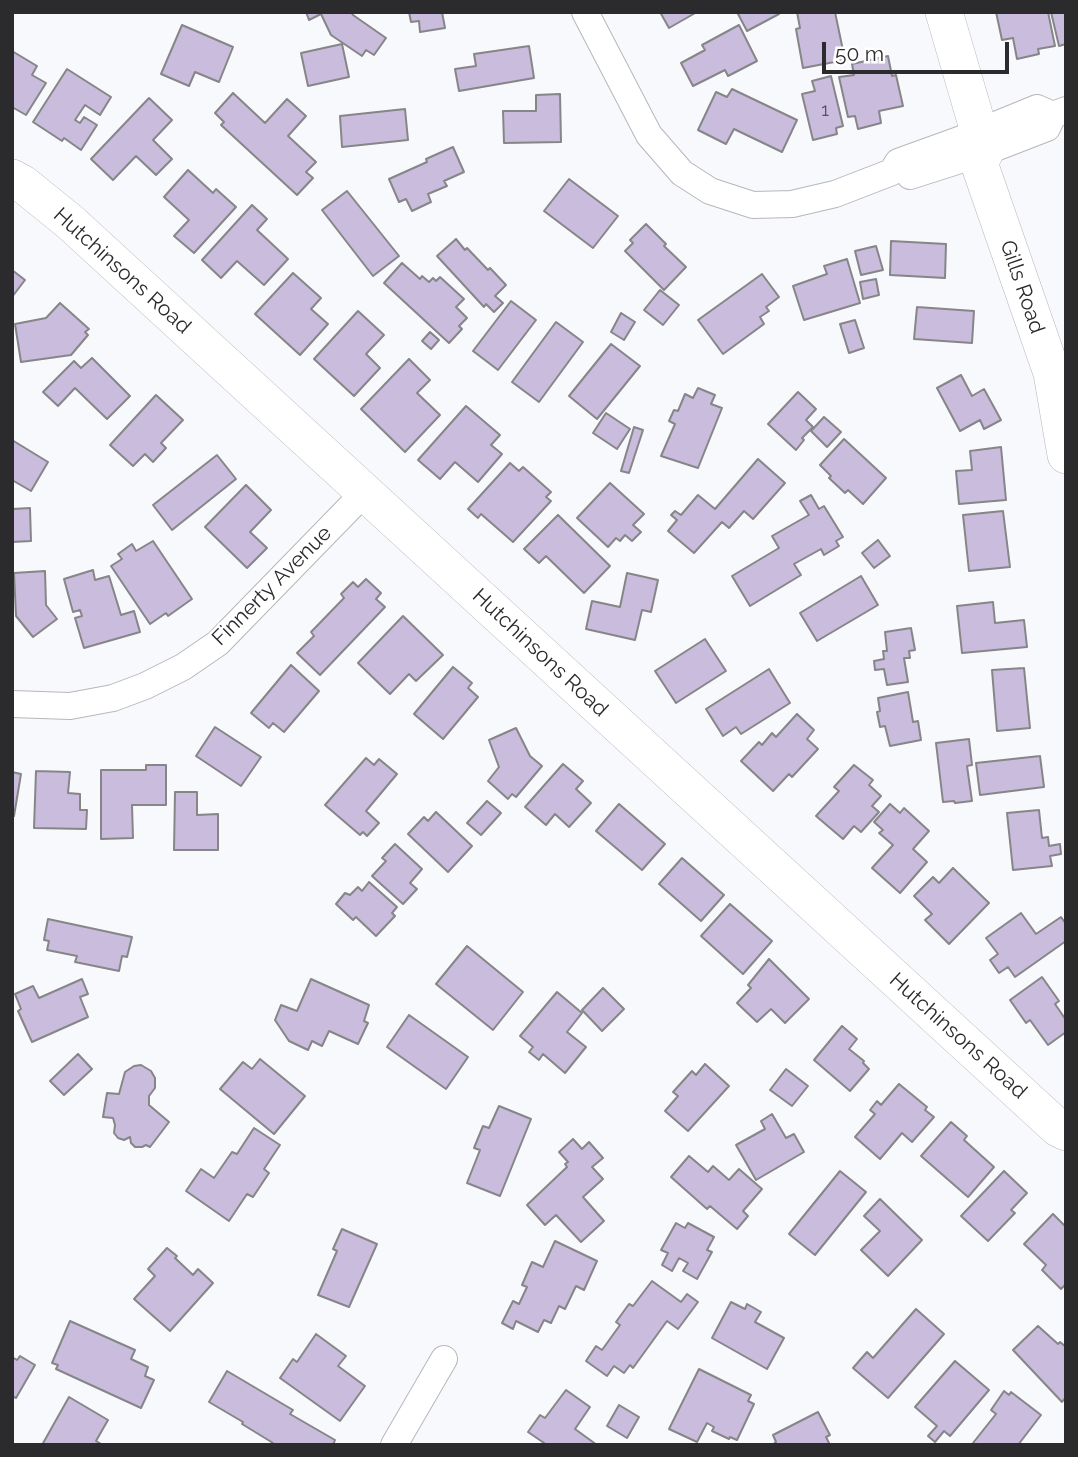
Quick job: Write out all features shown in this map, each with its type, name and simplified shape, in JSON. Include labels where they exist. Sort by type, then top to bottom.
[{"type":"street","points":[[585,12],[649,135],[682,173],[710,191],[753,205],[792,204],[835,194],[892,172],[905,178],[973,149],[1037,108],[1059,112]]},
{"type":"street","name":"Gills Road","points":[[923,12],[934,58],[973,149],[1052,373],[1066,455]]},
{"type":"street","name":"Gills Road","points":[[944,12],[973,149]]},
{"type":"street","name":"Hutchinsons Road","points":[[12,178],[70,222],[1058,1128],[1066,1132]]},
{"type":"street","name":"Finnerty Avenue","points":[[12,704],[70,706],[113,698],[145,687],[183,667],[218,643],[365,492]]},
{"type":"street","points":[[394,1445],[444,1359]]},
{"type":"building","points":[[306,12],[351,12],[386,38],[374,55],[366,50],[362,56],[331,35],[321,14],[309,20]]},
{"type":"building","points":[[409,12],[442,12],[445,28],[420,32],[419,21],[411,22]]},
{"type":"building","points":[[660,12],[697,12],[669,28]]},
{"type":"building","points":[[737,12],[778,12],[779,14],[747,31]]},
{"type":"building","points":[[797,12],[835,12],[845,60],[803,68],[796,29],[800,28]]},
{"type":"building","points":[[996,12],[1048,12],[1055,46],[1038,49],[1039,54],[1017,59],[1013,38],[1002,40]]},
{"type":"building","points":[[1051,12],[1066,12],[1066,44],[1059,46]]},
{"type":"building","points":[[182,25],[233,47],[219,82],[195,72],[189,86],[161,74]]},
{"type":"building","points":[[739,25],[757,61],[728,76],[725,70],[693,86],[681,63],[705,50],[702,45]]},
{"type":"building","points":[[342,44],[349,77],[308,86],[301,53]]},
{"type":"building","points":[[529,46],[534,78],[459,91],[455,69],[476,66],[474,54]]},
{"type":"building","points":[[12,51],[37,66],[32,75],[46,83],[26,115],[12,107]]},
{"type":"building","points":[[888,56],[892,76],[896,75],[903,106],[879,111],[881,123],[858,129],[855,116],[848,117],[839,77],[854,75],[852,64]]},
{"type":"building","points":[[67,69],[111,97],[100,115],[85,105],[75,120],[80,123],[84,117],[97,125],[81,150],[33,122]]},
{"type":"building","points":[[831,76],[843,126],[836,128],[837,134],[813,140],[802,94],[815,91],[812,81]]},
{"type":"building","points":[[732,89],[797,120],[782,152],[734,129],[726,144],[698,130],[716,92],[727,97]]},
{"type":"building","points":[[233,93],[265,123],[287,99],[306,116],[288,136],[316,162],[306,172],[313,178],[297,195],[221,125],[224,122],[215,113]]},
{"type":"building","points":[[560,94],[561,142],[504,143],[503,111],[536,111],[536,95]]},
{"type":"building","points":[[149,98],[172,120],[153,140],[172,159],[156,175],[136,156],[113,180],[91,159]]},
{"type":"building","points":[[405,109],[408,140],[342,147],[340,116]]},
{"type":"building","points":[[453,147],[464,172],[444,181],[447,186],[428,194],[431,202],[412,211],[406,199],[399,202],[389,179]]},
{"type":"building","points":[[188,170],[213,193],[216,189],[236,207],[194,253],[174,236],[189,220],[164,197]]},
{"type":"building","points":[[569,179],[618,216],[593,248],[544,211]]},
{"type":"building","points":[[347,191],[399,256],[373,276],[322,210]]},
{"type":"building","points":[[252,205],[267,219],[257,230],[288,259],[264,285],[237,261],[221,278],[202,260]]},
{"type":"building","points":[[646,224],[686,267],[664,290],[625,251],[633,243],[630,240]]},
{"type":"building","points":[[456,239],[506,285],[495,296],[503,303],[494,312],[486,304],[484,307],[437,256]]},
{"type":"building","points":[[891,241],[946,244],[945,278],[890,275]]},
{"type":"building","points":[[876,246],[883,270],[861,275],[855,251]]},
{"type":"building","points":[[847,259],[860,303],[804,320],[793,286],[827,274],[824,266]]},
{"type":"building","points":[[402,263],[420,279],[422,276],[429,282],[440,277],[464,299],[456,307],[467,318],[459,326],[462,329],[449,343],[384,283]]},
{"type":"building","points":[[12,270],[25,280],[12,297]]},
{"type":"building","points":[[293,273],[321,298],[311,309],[328,324],[300,355],[255,314]]},
{"type":"building","points":[[762,274],[779,297],[766,307],[769,311],[760,317],[764,324],[723,354],[698,320]]},
{"type":"building","points":[[876,279],[879,295],[863,299],[860,282]]},
{"type":"building","points":[[660,290],[679,305],[663,325],[644,310]]},
{"type":"building","points":[[511,301],[536,320],[498,370],[473,351]]},
{"type":"building","points":[[60,303],[89,329],[85,332],[88,335],[71,355],[21,362],[15,324],[46,318]]},
{"type":"building","points":[[917,307],[974,311],[972,343],[914,339]]},
{"type":"building","points":[[358,311],[384,335],[366,354],[380,368],[354,396],[314,359]]},
{"type":"building","points":[[621,313],[635,322],[624,340],[611,332]]},
{"type":"building","points":[[855,320],[864,348],[849,353],[840,324]]},
{"type":"building","points":[[556,322],[583,342],[539,402],[512,382]]},
{"type":"building","points":[[430,332],[439,340],[431,349],[422,341]]},
{"type":"building","points":[[611,344],[640,366],[597,419],[569,396]]},
{"type":"building","points":[[92,358],[130,396],[107,419],[75,388],[58,406],[43,392],[74,361],[81,368]]},
{"type":"building","points":[[409,359],[430,380],[417,393],[440,415],[405,452],[361,409]]},
{"type":"building","points":[[961,375],[972,396],[984,389],[1001,420],[984,429],[980,420],[960,431],[937,388]]},
{"type":"building","points":[[698,388],[715,395],[711,404],[722,408],[698,468],[661,456],[675,424],[669,421],[674,410],[678,411],[685,394],[693,398]]},
{"type":"building","points":[[798,392],[816,409],[806,420],[813,427],[802,438],[804,440],[796,450],[768,424]]},
{"type":"building","points":[[156,395],[183,420],[161,443],[166,448],[153,462],[145,454],[133,466],[110,445]]},
{"type":"building","points":[[466,406],[500,435],[491,445],[502,454],[478,482],[455,462],[440,479],[418,460]]},
{"type":"building","points":[[606,413],[630,429],[617,449],[593,433]]},
{"type":"building","points":[[824,417],[841,432],[827,447],[811,431]]},
{"type":"building","points":[[634,427],[643,430],[629,473],[621,471]]},
{"type":"building","points":[[844,439],[886,478],[863,504],[848,490],[845,493],[820,465]]},
{"type":"building","points":[[12,440],[48,462],[31,491],[12,480]]},
{"type":"building","points":[[1001,447],[1006,500],[959,504],[956,471],[972,470],[970,451]]},
{"type":"building","points":[[217,455],[236,479],[172,530],[153,505]]},
{"type":"building","points":[[758,459],[785,483],[753,519],[744,511],[729,528],[722,522],[694,553],[668,531],[677,520],[671,515],[675,511],[681,515],[698,495],[715,509]]},
{"type":"building","points":[[510,463],[519,471],[523,467],[551,492],[546,497],[551,501],[513,542],[481,514],[478,518],[468,509]]},
{"type":"building","points":[[610,483],[644,514],[633,525],[641,532],[632,541],[625,535],[620,541],[616,538],[608,547],[577,518]]},
{"type":"building","points":[[246,485],[271,510],[250,532],[267,548],[247,568],[205,527]]},
{"type":"building","points":[[811,495],[819,509],[824,506],[843,537],[836,541],[839,546],[824,555],[821,549],[794,564],[801,575],[750,606],[732,576],[779,548],[772,536],[809,515],[800,501]]},
{"type":"building","points":[[30,508],[31,541],[12,542],[12,509]]},
{"type":"building","points":[[1003,511],[1010,567],[969,571],[963,515]]},
{"type":"building","points":[[558,515],[610,566],[584,593],[546,556],[539,563],[524,549]]},
{"type":"building","points":[[878,540],[890,556],[874,568],[862,553]]},
{"type":"building","points":[[153,541],[192,599],[168,616],[166,613],[150,624],[111,566],[122,559],[118,554],[132,544],[136,551]]},
{"type":"building","points":[[93,570],[95,580],[109,576],[121,615],[134,611],[140,632],[84,648],[75,618],[82,616],[80,610],[73,612],[64,579]]},
{"type":"building","points":[[45,571],[46,605],[57,619],[33,637],[16,616],[14,573]]},
{"type":"building","points":[[627,573],[658,580],[651,612],[642,610],[635,640],[586,629],[592,601],[620,607]]},
{"type":"building","points":[[861,576],[878,605],[817,641],[800,613]]},
{"type":"building","points":[[366,579],[381,593],[376,599],[385,607],[320,675],[297,653],[314,636],[311,632],[344,598],[341,594],[353,582],[358,587]]},
{"type":"building","points":[[993,602],[995,623],[1024,620],[1027,647],[962,653],[957,606]]},
{"type":"building","points":[[403,616],[443,655],[416,681],[409,674],[390,694],[358,663]]},
{"type":"building","points":[[911,628],[915,650],[909,651],[910,658],[904,658],[908,682],[887,685],[884,669],[875,670],[874,661],[884,659],[883,651],[887,651],[885,632]]},
{"type":"building","points":[[705,639],[726,671],[676,703],[655,671]]},
{"type":"building","points":[[291,665],[319,691],[284,732],[273,723],[269,728],[251,713]]},
{"type":"building","points":[[453,667],[472,683],[468,688],[478,697],[443,739],[414,714]]},
{"type":"building","points":[[1024,668],[1030,728],[997,731],[992,670]]},
{"type":"building","points":[[769,669],[790,703],[741,734],[736,727],[723,736],[706,709]]},
{"type":"building","points":[[908,692],[913,722],[918,721],[921,740],[890,746],[885,726],[880,727],[878,698]]},
{"type":"building","points":[[797,714],[814,730],[807,739],[818,749],[792,777],[789,774],[773,791],[741,761],[759,742],[762,745],[772,733],[776,737]]},
{"type":"building","points":[[215,727],[261,757],[241,786],[196,756]]},
{"type":"building","points":[[516,728],[530,756],[542,766],[516,797],[512,794],[508,799],[488,781],[499,767],[489,740]]},
{"type":"building","points":[[969,739],[972,765],[967,766],[972,801],[943,802],[936,743]]},
{"type":"building","points":[[1040,756],[1044,787],[980,795],[976,763]]},
{"type":"building","points":[[366,758],[374,765],[379,759],[397,774],[366,811],[379,823],[367,836],[363,832],[360,835],[325,805]]},
{"type":"building","points":[[563,764],[583,781],[576,789],[591,803],[569,827],[555,814],[546,825],[525,807]]},
{"type":"building","points":[[146,765],[166,765],[166,805],[132,805],[133,838],[101,839],[101,770],[146,770]]},
{"type":"building","points":[[854,765],[873,780],[869,785],[881,796],[872,806],[879,812],[861,832],[854,826],[843,839],[816,816],[839,791],[834,787]]},
{"type":"building","points":[[36,771],[70,772],[68,793],[80,794],[80,810],[87,810],[86,829],[34,828]]},
{"type":"building","points":[[12,772],[21,774],[14,816],[12,816]]},
{"type":"building","points":[[175,792],[197,792],[197,815],[218,814],[218,850],[174,850]]},
{"type":"building","points":[[487,801],[501,813],[481,835],[467,823]]},
{"type":"building","points":[[619,804],[665,844],[642,870],[596,831]]},
{"type":"building","points":[[890,804],[900,813],[904,808],[929,831],[913,849],[927,862],[900,893],[872,868],[893,845],[879,833],[883,830],[874,822]]},
{"type":"building","points":[[1039,810],[1042,838],[1048,837],[1049,846],[1060,844],[1061,854],[1050,856],[1052,866],[1013,870],[1007,813]]},
{"type":"building","points":[[436,812],[472,846],[448,872],[408,834],[424,817],[428,821]]},
{"type":"building","points":[[395,844],[422,869],[410,883],[417,889],[403,904],[372,876],[386,861],[382,858]]},
{"type":"building","points":[[682,858],[724,895],[701,921],[659,884]]},
{"type":"building","points":[[953,868],[989,903],[949,944],[925,920],[932,914],[914,896],[933,877],[939,883]]},
{"type":"building","points":[[369,882],[397,907],[392,913],[395,916],[376,936],[356,917],[353,920],[336,904],[345,893],[350,895],[358,887],[362,891]]},
{"type":"building","points":[[730,904],[772,941],[743,974],[701,936]]},
{"type":"building","points":[[1021,913],[1036,934],[1061,917],[1066,924],[1066,941],[1015,977],[1008,967],[999,973],[990,960],[998,954],[986,938]]},
{"type":"building","points":[[48,919],[132,937],[127,957],[122,956],[119,971],[75,962],[77,956],[47,950],[49,941],[44,940]]},
{"type":"building","points":[[467,946],[523,992],[493,1030],[436,984]]},
{"type":"building","points":[[769,959],[809,999],[785,1023],[771,1009],[757,1022],[737,1003],[751,988],[748,985]]},
{"type":"building","points":[[1042,977],[1059,1001],[1055,1004],[1066,1020],[1066,1032],[1048,1045],[1030,1020],[1026,1023],[1010,1000]]},
{"type":"building","points":[[82,979],[88,994],[80,997],[88,1017],[32,1042],[18,1011],[21,1009],[15,994],[33,986],[39,998]]},
{"type":"building","points":[[311,979],[369,1005],[364,1021],[368,1023],[358,1044],[329,1031],[322,1046],[312,1041],[308,1050],[289,1041],[275,1020],[281,1005],[297,1011]]},
{"type":"building","points":[[603,988],[624,1009],[602,1031],[582,1010]]},
{"type":"building","points":[[557,992],[582,1013],[567,1032],[586,1047],[565,1073],[543,1054],[539,1060],[529,1052],[533,1047],[520,1036]]},
{"type":"building","points":[[409,1015],[468,1057],[446,1089],[387,1047]]},
{"type":"building","points":[[842,1026],[857,1039],[849,1049],[864,1061],[869,1069],[850,1091],[814,1060]]},
{"type":"building","points":[[78,1054],[92,1069],[64,1095],[50,1081]]},
{"type":"building","points":[[260,1059],[305,1096],[274,1134],[220,1089],[243,1062],[252,1069]]},
{"type":"building","points":[[705,1064],[729,1086],[688,1131],[665,1111],[678,1096],[673,1092],[692,1071],[696,1075]]},
{"type":"building","points":[[141,1065],[151,1071],[155,1078],[155,1088],[149,1096],[149,1105],[169,1122],[150,1147],[135,1147],[130,1137],[124,1140],[118,1138],[114,1133],[113,1118],[103,1117],[107,1093],[119,1094],[125,1072]]},
{"type":"building","points":[[786,1069],[808,1086],[792,1106],[770,1090]]},
{"type":"building","points":[[899,1084],[927,1107],[925,1110],[934,1117],[912,1142],[902,1133],[880,1159],[855,1137],[875,1114],[870,1110],[877,1101],[881,1105]]},
{"type":"building","points":[[499,1106],[531,1119],[500,1196],[467,1183],[480,1150],[474,1148],[483,1126],[489,1128]]},
{"type":"building","points":[[772,1114],[786,1138],[794,1134],[804,1152],[756,1180],[736,1145],[765,1129],[761,1121]]},
{"type":"building","points":[[951,1122],[967,1136],[964,1140],[994,1167],[968,1197],[921,1156]]},
{"type":"building","points":[[254,1128],[280,1145],[264,1169],[269,1173],[253,1197],[247,1194],[229,1221],[186,1191],[201,1169],[214,1178],[232,1152],[237,1154]]},
{"type":"building","points":[[573,1139],[582,1149],[589,1142],[603,1158],[592,1167],[603,1179],[583,1197],[604,1221],[581,1242],[556,1215],[545,1225],[527,1205],[567,1167],[565,1164],[568,1162],[559,1152]]},
{"type":"building","points":[[689,1156],[708,1172],[713,1166],[729,1180],[739,1169],[762,1189],[743,1211],[748,1216],[737,1229],[710,1206],[707,1209],[671,1177]]},
{"type":"building","points":[[840,1171],[866,1192],[815,1255],[789,1234]]},
{"type":"building","points":[[1004,1171],[1027,1193],[1011,1210],[1015,1213],[988,1241],[961,1216]]},
{"type":"building","points":[[880,1199],[922,1240],[888,1276],[861,1250],[880,1231],[864,1216]]},
{"type":"building","points":[[1053,1214],[1066,1227],[1066,1284],[1061,1289],[1042,1270],[1046,1265],[1024,1244]]},
{"type":"building","points":[[676,1223],[685,1228],[688,1223],[714,1237],[707,1250],[712,1252],[697,1279],[683,1271],[688,1263],[679,1258],[672,1271],[662,1265],[668,1253],[661,1250]]},
{"type":"building","points":[[342,1229],[377,1244],[349,1307],[318,1295],[337,1251],[333,1249]]},
{"type":"building","points":[[555,1241],[597,1261],[584,1290],[576,1286],[565,1309],[559,1306],[551,1323],[544,1320],[538,1332],[516,1321],[513,1329],[502,1323],[513,1301],[519,1304],[527,1287],[522,1285],[532,1262],[543,1267]]},
{"type":"building","points":[[167,1248],[193,1275],[198,1269],[213,1283],[170,1331],[134,1299],[155,1276],[148,1269]]},
{"type":"building","points":[[652,1281],[681,1302],[687,1294],[698,1302],[678,1329],[667,1321],[633,1368],[630,1365],[624,1373],[614,1366],[607,1376],[586,1361],[596,1346],[602,1350],[620,1325],[616,1322],[629,1304],[633,1306]]},
{"type":"building","points":[[731,1302],[745,1309],[747,1304],[761,1312],[755,1322],[784,1338],[767,1369],[712,1338]]},
{"type":"building","points":[[916,1309],[944,1334],[888,1398],[853,1368],[867,1352],[873,1358]]},
{"type":"building","points":[[70,1321],[135,1350],[131,1359],[148,1367],[145,1376],[154,1380],[141,1408],[56,1369],[58,1365],[52,1363]]},
{"type":"building","points":[[1038,1326],[1058,1344],[1060,1342],[1066,1347],[1066,1397],[1062,1402],[1013,1350]]},
{"type":"building","points":[[316,1334],[346,1356],[338,1366],[365,1386],[340,1421],[280,1378],[293,1359],[297,1362]]},
{"type":"building","points":[[20,1356],[35,1365],[16,1398],[12,1396],[12,1357],[17,1360]]},
{"type":"building","points":[[955,1361],[989,1390],[950,1436],[944,1431],[935,1442],[928,1436],[937,1426],[915,1407]]},
{"type":"building","points":[[699,1369],[751,1395],[748,1401],[754,1404],[737,1440],[712,1431],[714,1427],[707,1423],[697,1442],[669,1429]]},
{"type":"building","points":[[227,1371],[293,1410],[290,1414],[335,1440],[333,1445],[272,1445],[273,1443],[242,1424],[243,1422],[209,1402]]},
{"type":"building","points":[[566,1390],[590,1407],[575,1429],[597,1445],[547,1445],[528,1432],[540,1415],[545,1418]]},
{"type":"building","points":[[1004,1391],[1009,1395],[1011,1392],[1041,1415],[1018,1445],[976,1445],[973,1443],[996,1414],[991,1410]]},
{"type":"building","points":[[69,1397],[108,1420],[96,1441],[103,1445],[42,1445]]},
{"type":"building","points":[[619,1405],[639,1417],[627,1438],[607,1426]]},
{"type":"building","points":[[818,1412],[830,1435],[826,1437],[830,1445],[772,1445],[776,1442],[773,1435]]}]
